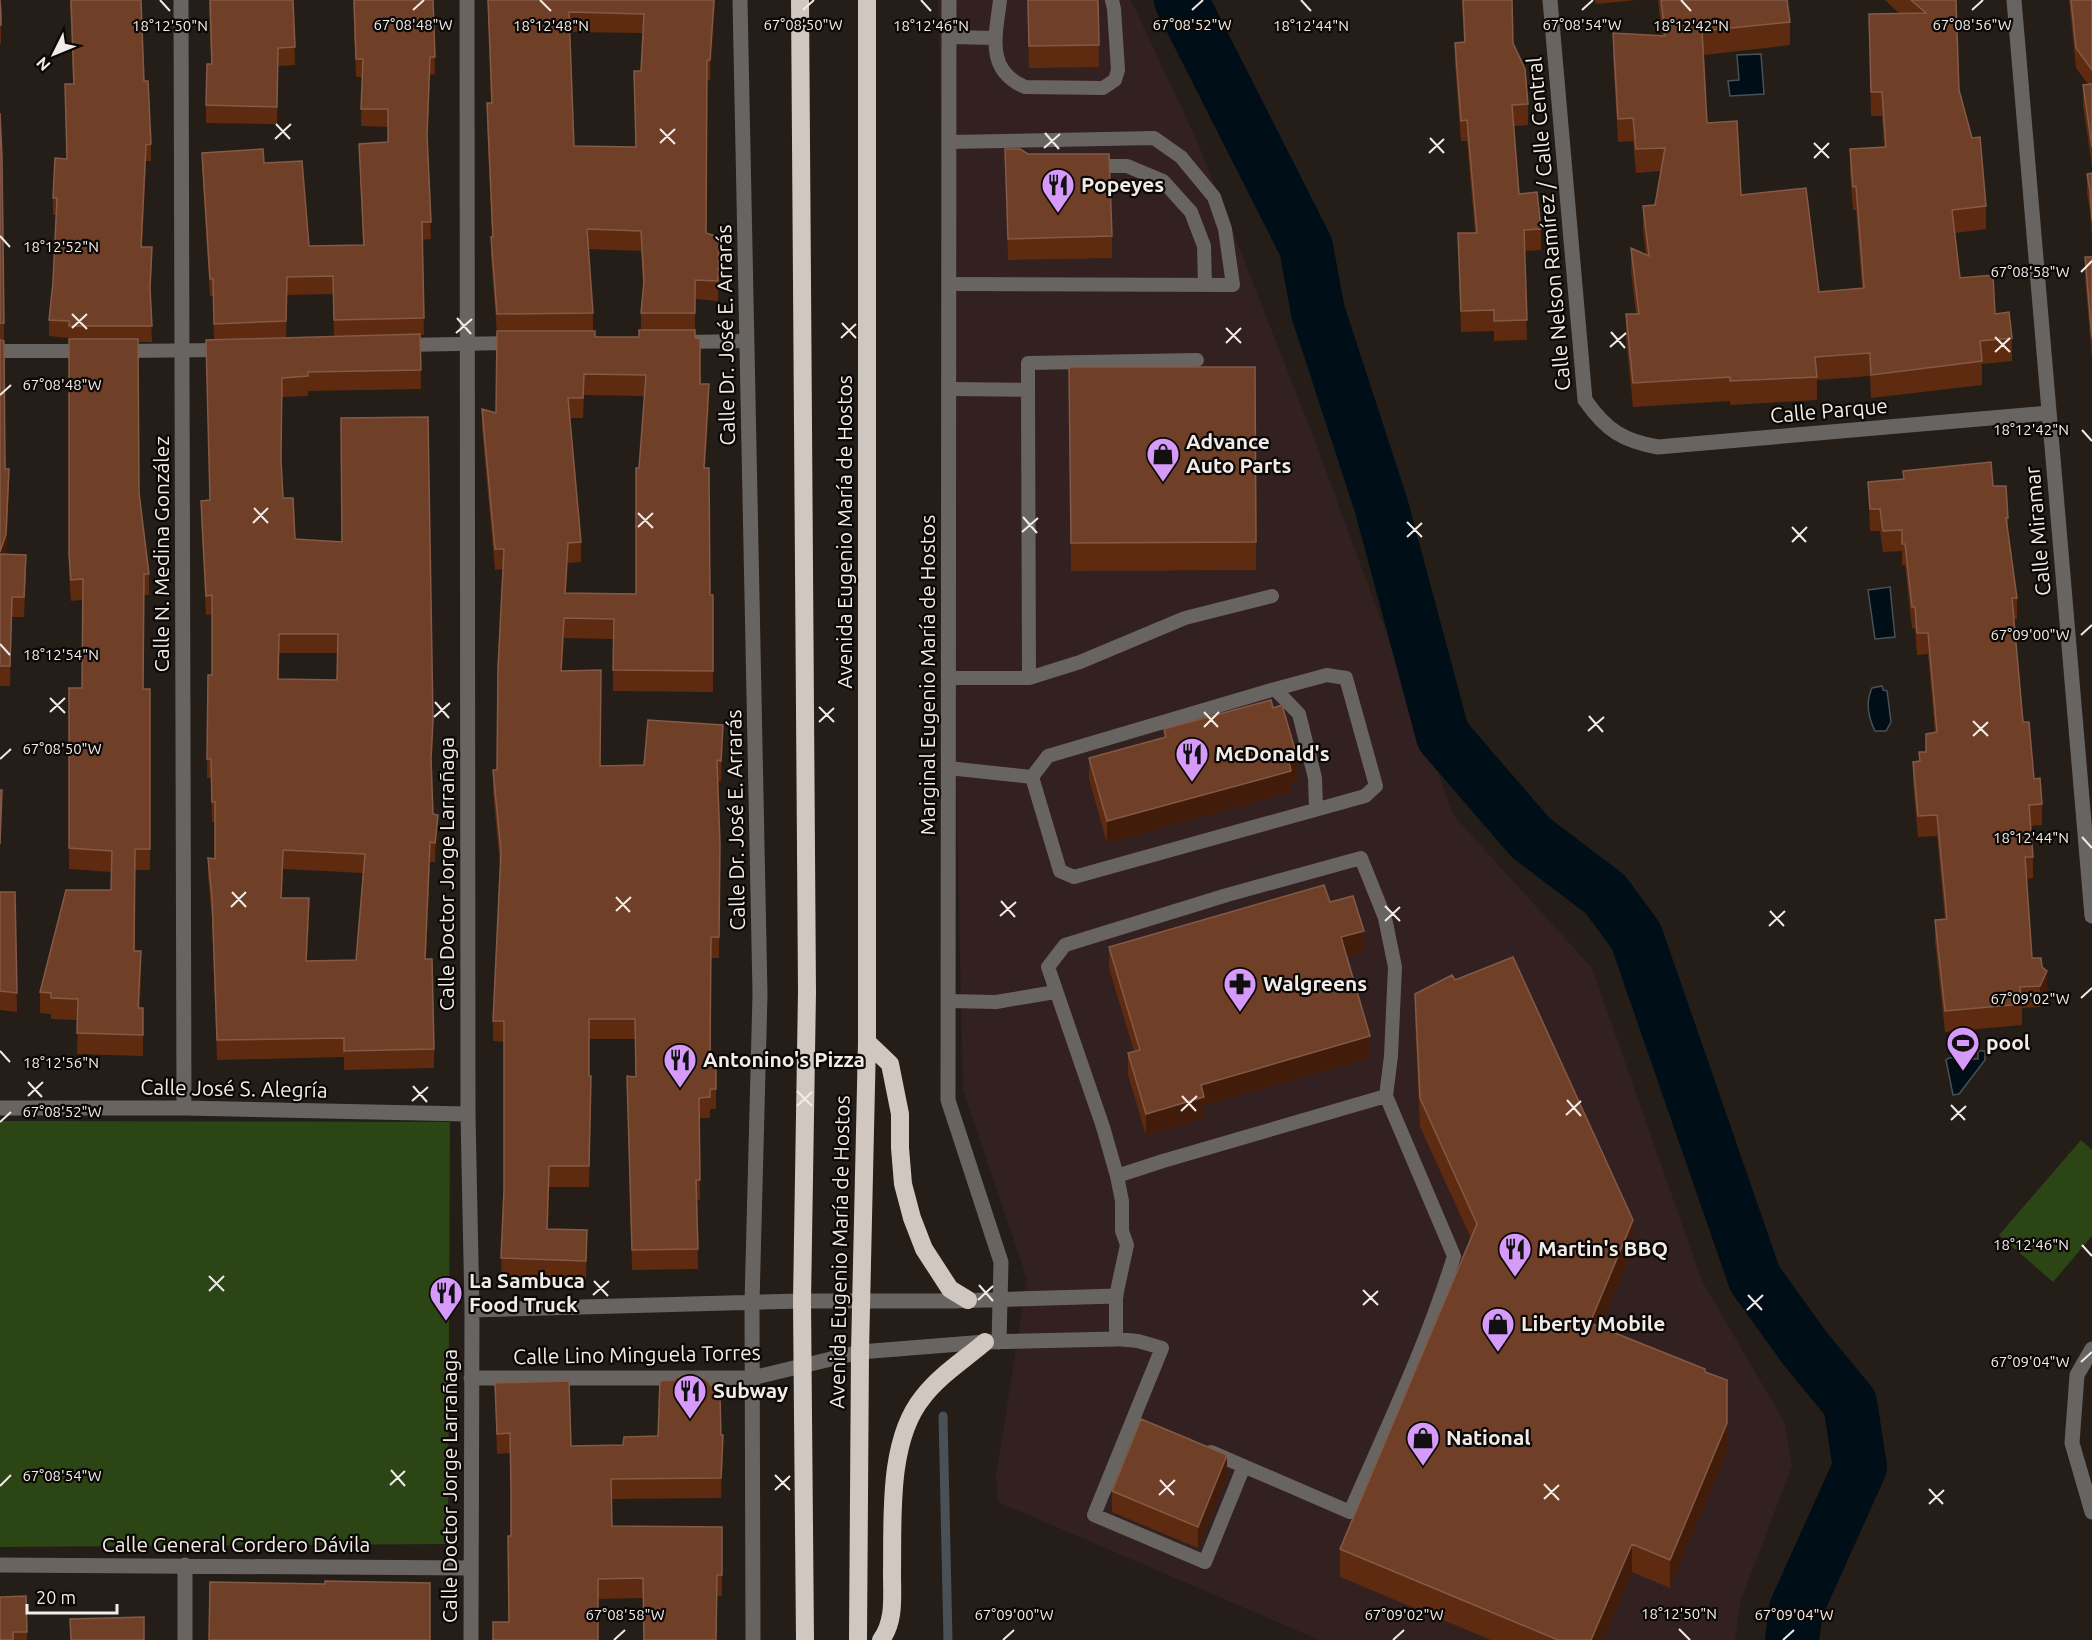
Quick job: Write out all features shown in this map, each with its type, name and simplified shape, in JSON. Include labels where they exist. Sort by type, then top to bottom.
[{"type":"highway","name":"Avenida Eugenio María de Hostos","points":[[800,0],[807,992],[802,1301],[805,1640]]},
{"type":"highway","name":"Avenida Eugenio María de Hostos","points":[[858,1640],[860,1352],[867,1042],[867,0]]},
{"type":"highway","points":[[867,1042],[890,1064],[900,1114],[903,1184],[924,1250],[950,1289],[968,1300]]},
{"type":"highway","points":[[881,1640],[889,1630],[892,1609],[893,1518],[897,1469],[908,1423],[921,1398],[938,1380],[992,1342]]},
{"type":"street","name":"Calle N. Medina González","points":[[181,0],[184,1108]]},
{"type":"street","name":"Calle Doctor Jorge Larrañaga","points":[[467,0],[468,1114],[472,1310],[471,1640]]},
{"type":"street","name":"Calle Dr. José E. Arrarás","points":[[740,0],[760,994],[752,1303],[753,1640]]},
{"type":"street","name":"Marginal Eugenio María de Hostos","points":[[949,0],[948,1100],[1001,1262],[999,1299],[992,1342]]},
{"type":"street","name":"Calle Nelson Ramírez / Calle Central","points":[[1550,0],[1585,400],[1597,418],[1614,433]]},
{"type":"street","name":"Calle Miramar","points":[[2014,0],[2092,916]]},
{"type":"street","name":"Calle Parque","points":[[1614,433],[1637,444],[1658,447],[2049,413]]},
{"type":"street","name":"Calle José S. Alegría","points":[[0,1108],[184,1108],[468,1114]]},
{"type":"street","points":[[472,1310],[802,1301],[1116,1296]]},
{"type":"street","name":"Calle Lino Minguela Torres","points":[[471,1378],[752,1378],[860,1352],[992,1342],[1116,1339]]},
{"type":"street","points":[[2092,1348],[2077,1375],[2072,1443],[2092,1512]]},
{"type":"street","name":"Calle General Cordero Dávila","points":[[0,1565],[471,1568]]},
{"type":"street","points":[[185,1565],[185,1640]]},
{"type":"lane","points":[[1000,0],[995,38],[998,62],[1006,75],[1014,82],[1025,87],[1103,88],[1115,80],[1118,70],[1112,0]]},
{"type":"lane","points":[[949,37],[995,38]]},
{"type":"lane","points":[[949,142],[1154,138],[1181,157],[1214,197],[1225,229],[1233,285],[950,284]]},
{"type":"lane","points":[[1018,140],[1021,157]]},
{"type":"lane","points":[[1083,166],[1127,166],[1163,181],[1191,212],[1204,246],[1205,285]]},
{"type":"lane","points":[[665,342],[747,342]]},
{"type":"lane","points":[[396,345],[525,343]]},
{"type":"lane","points":[[0,351],[242,349]]},
{"type":"lane","points":[[1029,678],[1028,363],[1197,360]]},
{"type":"lane","points":[[950,389],[1028,390]]},
{"type":"lane","points":[[949,678],[1029,678],[1080,662],[1185,618],[1272,596]]},
{"type":"lane","points":[[1327,675],[1347,678],[1376,786],[1365,796],[1074,877],[1060,871],[1032,777],[1048,756],[1327,675]]},
{"type":"lane","points":[[1275,689],[1299,714],[1315,778],[1316,809]]},
{"type":"lane","points":[[948,768],[1032,777]]},
{"type":"lane","points":[[1200,1448],[1244,1466],[1350,1512],[1413,1367],[1455,1256],[1386,1096],[1391,1056],[1395,967],[1385,918],[1361,858],[1227,895],[1065,945],[1048,967],[1103,1127],[1122,1201],[1122,1231],[1127,1245],[1116,1296],[1116,1339],[1138,1341],[1162,1348],[1140,1422],[1094,1515],[1205,1562],[1244,1466]]},
{"type":"lane","points":[[948,1001],[996,1002],[1055,992]]},
{"type":"lane","points":[[1117,1176],[1386,1096]]},
{"type":"shaded area","points":[[938,0],[1131,0],[1198,143],[1310,428],[1454,816],[1592,968],[1702,1281],[1785,1423],[1792,1466],[1741,1600],[1735,1640],[1319,1640],[998,1502],[996,1475],[1027,1279],[963,1090]]},
{"type":"shaded area","points":[[1761,54],[1764,94],[1730,96],[1728,81],[1739,80],[1737,55]]},
{"type":"shaded area","points":[[1890,587],[1895,637],[1875,639],[1868,590]]},
{"type":"shaded area","points":[[1882,686],[1883,690],[1887,691],[1891,722],[1886,731],[1875,731],[1868,705],[1872,688]]},
{"type":"shaded area","name":"pool","points":[[1978,1051],[1985,1051],[1985,1060],[1959,1094],[1953,1095],[1946,1060],[1973,1055],[1973,1059],[1978,1059]]},
{"type":"green space","points":[[0,1121],[450,1122],[448,1544],[0,1547]]},
{"type":"green space","points":[[2081,1140],[2092,1150],[2092,1236],[2053,1282],[1999,1235]]},
{"type":"building","points":[[71,0],[141,0],[144,81],[148,81],[151,144],[146,145],[141,247],[152,247],[150,288],[152,326],[69,326],[69,321],[49,320],[57,198],[53,198],[55,158],[67,159],[65,84],[74,84]]},
{"type":"building","points":[[210,0],[293,0],[295,47],[278,48],[277,107],[206,105],[207,64],[212,64]]},
{"type":"building","points":[[354,0],[433,0],[435,57],[430,57],[427,135],[431,222],[422,222],[424,318],[334,320],[333,276],[287,277],[286,321],[214,324],[213,279],[210,279],[202,153],[263,149],[264,163],[302,161],[309,246],[364,245],[359,144],[388,142],[388,109],[361,109],[363,59],[356,59]]},
{"type":"building","points":[[488,0],[714,0],[710,60],[707,60],[706,233],[719,237],[718,281],[695,280],[695,313],[641,313],[644,281],[641,231],[587,229],[593,313],[497,314],[491,237],[493,237],[487,103],[492,103]],"holes":[[[569,12],[644,14],[641,71],[634,71],[636,147],[574,146]]]},
{"type":"building","points":[[1028,0],[1098,0],[1099,45],[1029,46]]},
{"type":"building","points":[[1463,0],[1512,0],[1513,43],[1525,69],[1528,104],[1512,105],[1519,194],[1537,192],[1541,229],[1524,230],[1527,320],[1494,321],[1494,310],[1461,311],[1458,233],[1477,233],[1467,120],[1461,121],[1455,43],[1465,42]]},
{"type":"building","points":[[1661,0],[1787,0],[1790,22],[1702,31],[1707,123],[1737,121],[1741,195],[1806,188],[1819,292],[1864,288],[1856,186],[1853,187],[1850,149],[1886,147],[1882,92],[1871,92],[1869,14],[1926,13],[1911,0],[1956,0],[1959,90],[1972,138],[1980,137],[1986,206],[1952,210],[1960,278],[1993,275],[1995,314],[2009,312],[2012,338],[1980,341],[1982,361],[1871,375],[1870,353],[1815,357],[1817,377],[1730,381],[1730,377],[1633,383],[1626,314],[1639,314],[1631,248],[1649,256],[1643,206],[1655,205],[1665,148],[1636,149],[1633,118],[1618,119],[1613,33],[1665,36]]},
{"type":"building","points":[[2071,0],[2092,0],[2092,70],[2076,48]]},
{"type":"building","points":[[2092,84],[2092,147],[2083,85]]},
{"type":"building","points":[[0,113],[2,157],[4,323],[0,323]]},
{"type":"building","name":"Popeyes","points":[[1005,149],[1020,149],[1028,154],[1109,154],[1112,236],[1008,239]]},
{"type":"building","points":[[2092,173],[2092,221],[2087,174]]},
{"type":"building","points":[[2085,257],[2092,257],[2092,339]]},
{"type":"building","points":[[639,330],[695,330],[695,338],[700,339],[700,384],[709,384],[704,468],[709,468],[713,671],[613,670],[614,619],[564,618],[561,671],[601,670],[600,766],[644,765],[648,720],[723,725],[721,761],[717,760],[720,844],[719,937],[711,937],[710,1059],[716,1058],[716,1089],[710,1089],[710,1097],[699,1098],[700,1180],[696,1180],[698,1249],[632,1250],[627,1076],[636,1077],[635,1019],[589,1019],[589,1076],[591,1076],[589,1166],[549,1166],[547,1229],[587,1230],[586,1261],[501,1258],[504,1189],[504,1021],[493,1021],[501,852],[493,770],[497,770],[498,668],[504,549],[495,549],[482,409],[496,413],[497,331],[595,331],[595,337],[639,337]],"holes":[[[584,374],[646,375],[639,468],[636,468],[636,594],[565,593],[568,543],[581,542],[568,398],[583,398]]]},
{"type":"building","points":[[420,334],[421,370],[308,372],[308,376],[282,378],[281,459],[283,498],[293,498],[295,539],[342,542],[341,418],[428,417],[433,721],[431,758],[433,814],[438,815],[435,843],[430,842],[425,959],[432,959],[434,1049],[344,1051],[344,1038],[217,1040],[212,898],[208,858],[215,859],[215,802],[212,802],[211,759],[207,759],[208,675],[212,675],[212,595],[206,596],[201,501],[210,500],[206,340]],"holes":[[[279,634],[338,634],[337,680],[278,679]],[[283,850],[365,854],[356,960],[306,961],[309,898],[281,898]]]},
{"type":"building","points":[[69,339],[138,339],[139,493],[149,574],[144,574],[143,689],[150,689],[150,849],[135,849],[134,951],[141,951],[138,1008],[143,1008],[143,1035],[77,1033],[78,999],[51,998],[51,993],[40,992],[66,890],[111,890],[112,851],[69,848],[69,688],[82,688],[83,579],[71,580],[69,555]]},
{"type":"building","points":[[0,340],[4,341],[5,469],[9,469],[6,534],[0,552]]},
{"type":"building","name":"Advance Auto Parts","points":[[1069,367],[1255,367],[1256,542],[1071,543]]},
{"type":"building","points":[[1991,462],[1993,486],[2006,486],[2008,518],[2006,518],[2017,598],[2012,598],[2023,722],[2029,722],[2034,779],[2040,778],[2042,804],[2029,805],[2033,857],[2025,857],[2032,958],[2041,958],[2042,967],[2047,971],[2040,986],[2020,987],[2022,1004],[1945,1011],[1935,920],[1947,919],[1937,815],[1918,816],[1913,762],[1920,761],[1919,752],[1926,752],[1926,734],[1937,732],[1928,633],[1917,633],[1905,544],[1902,544],[1902,530],[1883,531],[1880,509],[1870,509],[1868,482],[1904,479],[1903,471]]},
{"type":"building","points":[[0,554],[26,555],[24,597],[12,597],[10,666],[0,666]]},
{"type":"building","name":"McDonald's","points":[[1271,700],[1273,708],[1282,705],[1298,760],[1289,762],[1291,771],[1107,821],[1089,758],[1166,737],[1164,729]]},
{"type":"building","points":[[0,790],[2,790],[0,844]]},
{"type":"building","name":"Walgreens","points":[[1324,885],[1330,902],[1353,896],[1364,931],[1341,937],[1370,1036],[1201,1085],[1204,1097],[1146,1114],[1128,1053],[1140,1050],[1109,947]]},
{"type":"building","points":[[0,892],[15,892],[17,993],[0,991]]},
{"type":"building","points":[[1513,957],[1633,1220],[1590,1323],[1727,1380],[1727,1423],[1670,1560],[1632,1544],[1591,1640],[1558,1640],[1340,1549],[1477,1224],[1420,1098],[1415,994],[1452,975],[1455,980]]},
{"type":"building","points":[[676,1377],[706,1379],[720,1396],[721,1435],[723,1435],[721,1478],[611,1479],[612,1526],[722,1527],[722,1575],[717,1575],[716,1640],[644,1640],[643,1578],[598,1579],[598,1640],[493,1640],[493,1622],[509,1622],[508,1536],[511,1536],[510,1433],[497,1434],[495,1383],[569,1381],[571,1446],[623,1445],[624,1437],[658,1436],[660,1381],[675,1380]]},
{"type":"building","points":[[1141,1419],[1227,1455],[1198,1527],[1112,1491]]},
{"type":"building","points":[[325,1581],[430,1583],[430,1640],[209,1640],[210,1582],[325,1584]]},
{"type":"building","points":[[26,1596],[27,1632],[13,1632],[13,1640],[0,1640],[0,1597]]},
{"type":"building","points":[[144,1617],[144,1640],[71,1640],[70,1619]]},
{"type":"waterway","points":[[1181,0],[1306,247],[1318,312],[1381,505],[1443,736],[1531,838],[1605,894],[1636,936],[1755,1279],[1807,1351],[1850,1403],[1860,1467],[1796,1609],[1792,1640]]},
{"type":"waterway","points":[[943,1416],[948,1640]]},
{"type":"place","name":"Popeyes","points":[[1058,214]]},
{"type":"place","name":"Advance Auto Parts","points":[[1163,483]]},
{"type":"place","name":"McDonald's","points":[[1192,783]]},
{"type":"place","name":"Walgreens","points":[[1240,1013]]},
{"type":"place","name":"pool","points":[[1963,1072]]},
{"type":"place","name":"Antonino's Pizza","points":[[680,1089]]},
{"type":"place","name":"Martin's BBQ","points":[[1515,1278]]},
{"type":"place","name":"La Sambuca Food Truck","points":[[446,1322]]},
{"type":"place","name":"Liberty Mobile","points":[[1498,1353]]},
{"type":"place","name":"Subway","points":[[690,1420]]},
{"type":"place","name":"National","points":[[1423,1467]]}]
